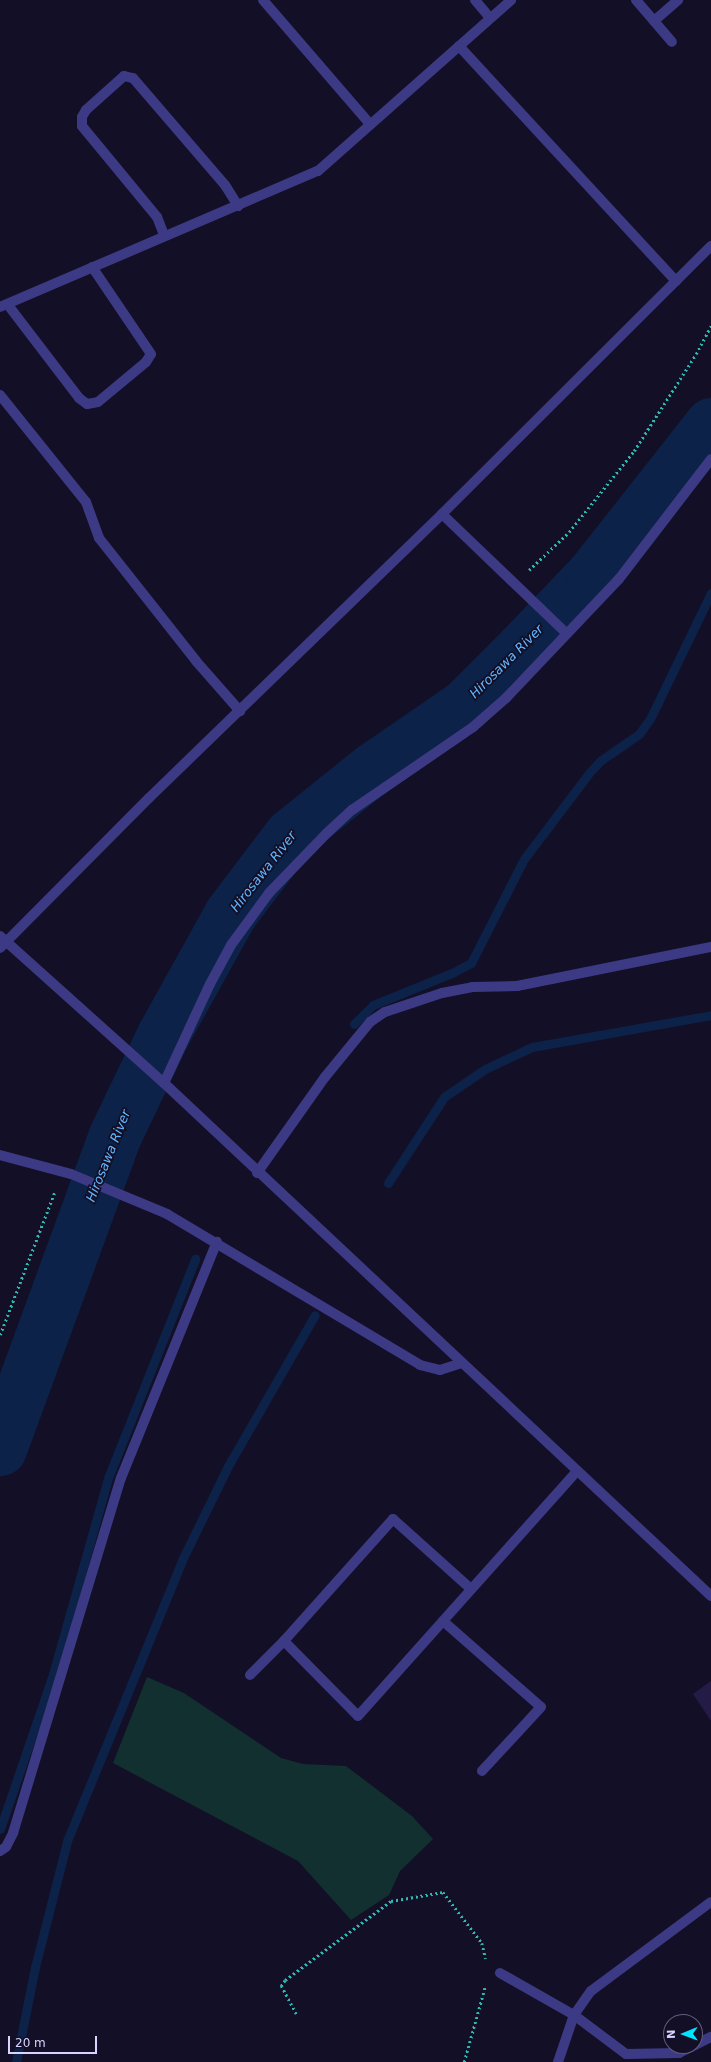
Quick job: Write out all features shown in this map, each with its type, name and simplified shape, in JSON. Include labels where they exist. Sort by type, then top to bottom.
[{"type":"street","points":[[264,0],[370,124]]},
{"type":"street","points":[[475,0],[490,18]]},
{"type":"street","points":[[92,266],[151,354],[146,362],[98,402],[87,404],[79,398],[4,306],[92,266],[164,235],[238,206],[318,171],[511,0]]},
{"type":"street","points":[[636,0],[672,42]]},
{"type":"street","points":[[654,21],[678,0]]},
{"type":"street","points":[[458,46],[676,281]]},
{"type":"street","points":[[164,235],[157,218],[82,126],[82,117],[86,110],[124,76],[132,78],[138,84],[225,185],[238,206]]},
{"type":"street","points":[[711,246],[442,514],[2,942],[120,1043],[257,1173],[711,1596]]},
{"type":"street","points":[[0,395],[86,502],[99,538],[191,654],[240,711]]},
{"type":"street","points":[[161,1081],[231,945],[269,893],[326,833],[352,810],[473,727],[563,631],[618,578],[711,459]]},
{"type":"street","points":[[442,514],[563,631]]},
{"type":"street","points":[[257,1173],[325,1077],[370,1022],[385,1012],[416,1000],[464,988],[517,986],[711,947]]},
{"type":"street","points":[[0,1154],[67,1173],[115,1191],[167,1214],[217,1242],[420,1365],[440,1370],[461,1363]]},
{"type":"street","points":[[0,1851],[6,1847],[14,1833],[121,1478],[217,1242]]},
{"type":"street","points":[[284,1641],[358,1716],[577,1471]]},
{"type":"street","points":[[250,1675],[284,1641],[393,1519],[471,1589]]},
{"type":"street","points":[[443,1621],[541,1707],[482,1771]]},
{"type":"street","points":[[558,2062],[574,2014],[591,1992],[711,1902]]},
{"type":"street","points":[[500,1974],[574,2014],[626,2054],[663,2053]]},
{"type":"path","points":[[514,584],[569,532],[634,451],[696,354],[711,326]]},
{"type":"path","points":[[0,1335],[67,1173]]},
{"type":"path","points":[[296,2014],[282,1986],[285,1980],[391,1901],[443,1892],[482,1943],[487,1962]]},
{"type":"path","points":[[464,2062],[486,1982]]},
{"type":"green space","points":[[147,1677],[184,1693],[281,1758],[303,1764],[346,1766],[412,1816],[433,1839],[400,1871],[389,1895],[351,1920],[298,1861],[113,1763]]},
{"type":"building","points":[[711,1681],[711,1721],[693,1694]]},
{"type":"waterway","name":"Hirosawa River","points":[[0,1449],[115,1135],[163,1035],[230,914],[290,835],[372,769],[465,705],[521,649],[592,575],[711,424]]},
{"type":"waterway","points":[[354,1024],[373,1005],[452,973],[471,963],[524,859],[589,773],[600,761],[639,734],[650,719],[711,593]]},
{"type":"waterway","points":[[388,1183],[444,1097],[485,1069],[532,1047],[711,1015]]},
{"type":"waterway","points":[[0,1829],[53,1674],[108,1478],[195,1259]]},
{"type":"waterway","points":[[16,2062],[35,1967],[67,1841],[182,1560],[228,1466],[315,1315]]}]
